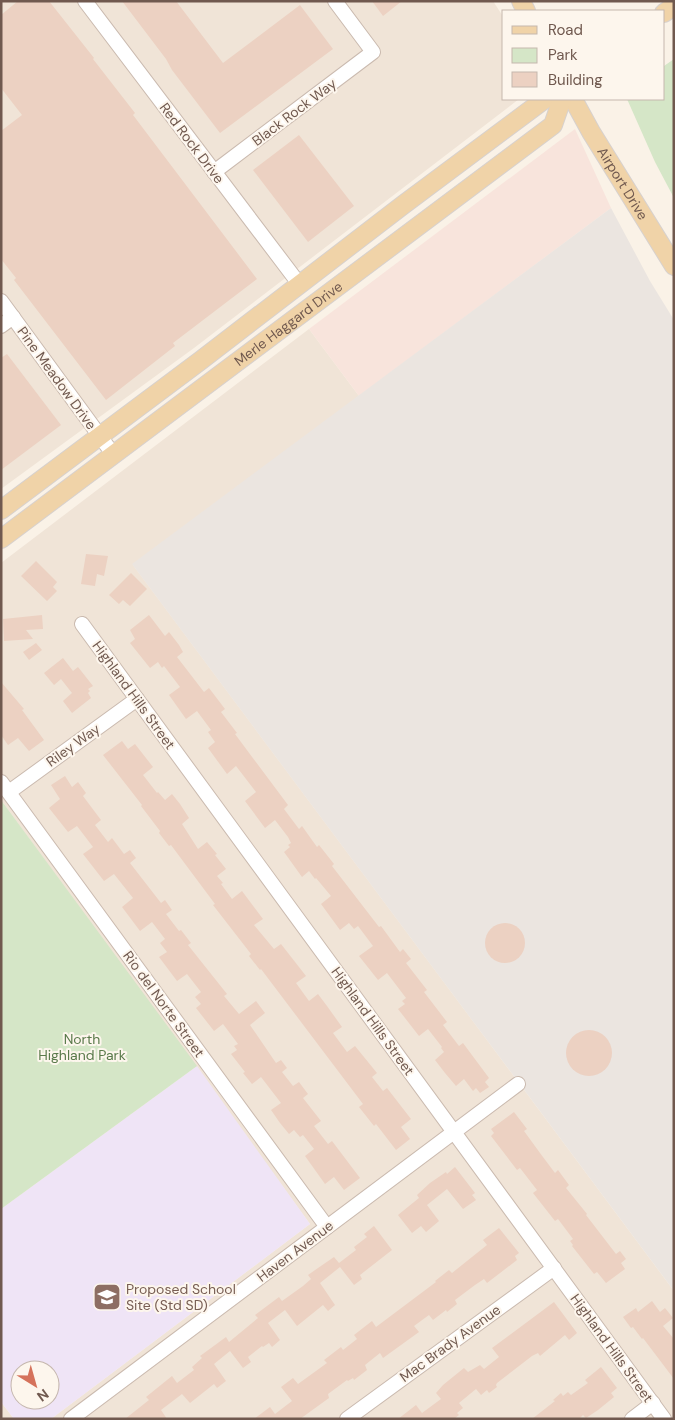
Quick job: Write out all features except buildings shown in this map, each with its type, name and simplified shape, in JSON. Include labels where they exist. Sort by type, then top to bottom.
[{"type":"main road","name":"Merle Haggard Drive","points":[[1,510],[545,100]]},
{"type":"main road","name":"Merle Haggard Drive","points":[[1,539],[553,125],[562,100]]},
{"type":"main road","name":"Airport Drive","points":[[574,100],[591,132],[674,266]]},
{"type":"street","name":"Red Rock Drive","points":[[85,1],[300,285]]},
{"type":"street","name":"Black Rock Way","points":[[214,172],[373,52],[335,1]]},
{"type":"street","name":"Pine Meadow Drive","points":[[1,301],[113,454]]},
{"type":"street","points":[[1,326],[13,317]]},
{"type":"street","name":"Highland Hills Street","points":[[82,624],[664,1419]]},
{"type":"street","name":"Riley Way","points":[[5,787],[136,698]]},
{"type":"street","name":"Rio del Norte Street","points":[[5,787],[327,1227]]},
{"type":"street","name":"Haven Avenue","points":[[71,1419],[518,1084]]},
{"type":"street","name":"Mac Brady Avenue","points":[[347,1419],[554,1268]]},
{"type":"street","points":[[632,1419],[653,1403]]},
{"type":"shaded area","points":[[1,1],[493,1],[502,15],[502,100],[518,100],[194,348],[1,489]]},
{"type":"shaded area","points":[[575,129],[611,208],[359,396],[309,329]]},
{"type":"shaded area","points":[[611,208],[650,281],[674,320],[674,1291],[132,564]]},
{"type":"shaded area","points":[[309,329],[359,396],[133,565],[674,1291],[674,1419],[51,1419],[310,1224],[1,800],[1,563]]},
{"type":"shaded area","name":"Proposed School Site (Std SD)","points":[[197,1066],[310,1224],[51,1419],[14,1419],[1,1402],[1,1209]]},
{"type":"shaded area","points":[[1,1402],[14,1419],[1,1419]]},
{"type":"green space","points":[[674,59],[674,198],[655,162],[627,100],[665,100],[665,65]]},
{"type":"green space","name":"North Highland Park","points":[[1,800],[197,1066],[1,1209]]},
{"type":"place","name":"Proposed School Site (Std SD)","points":[[107,1297]]}]
